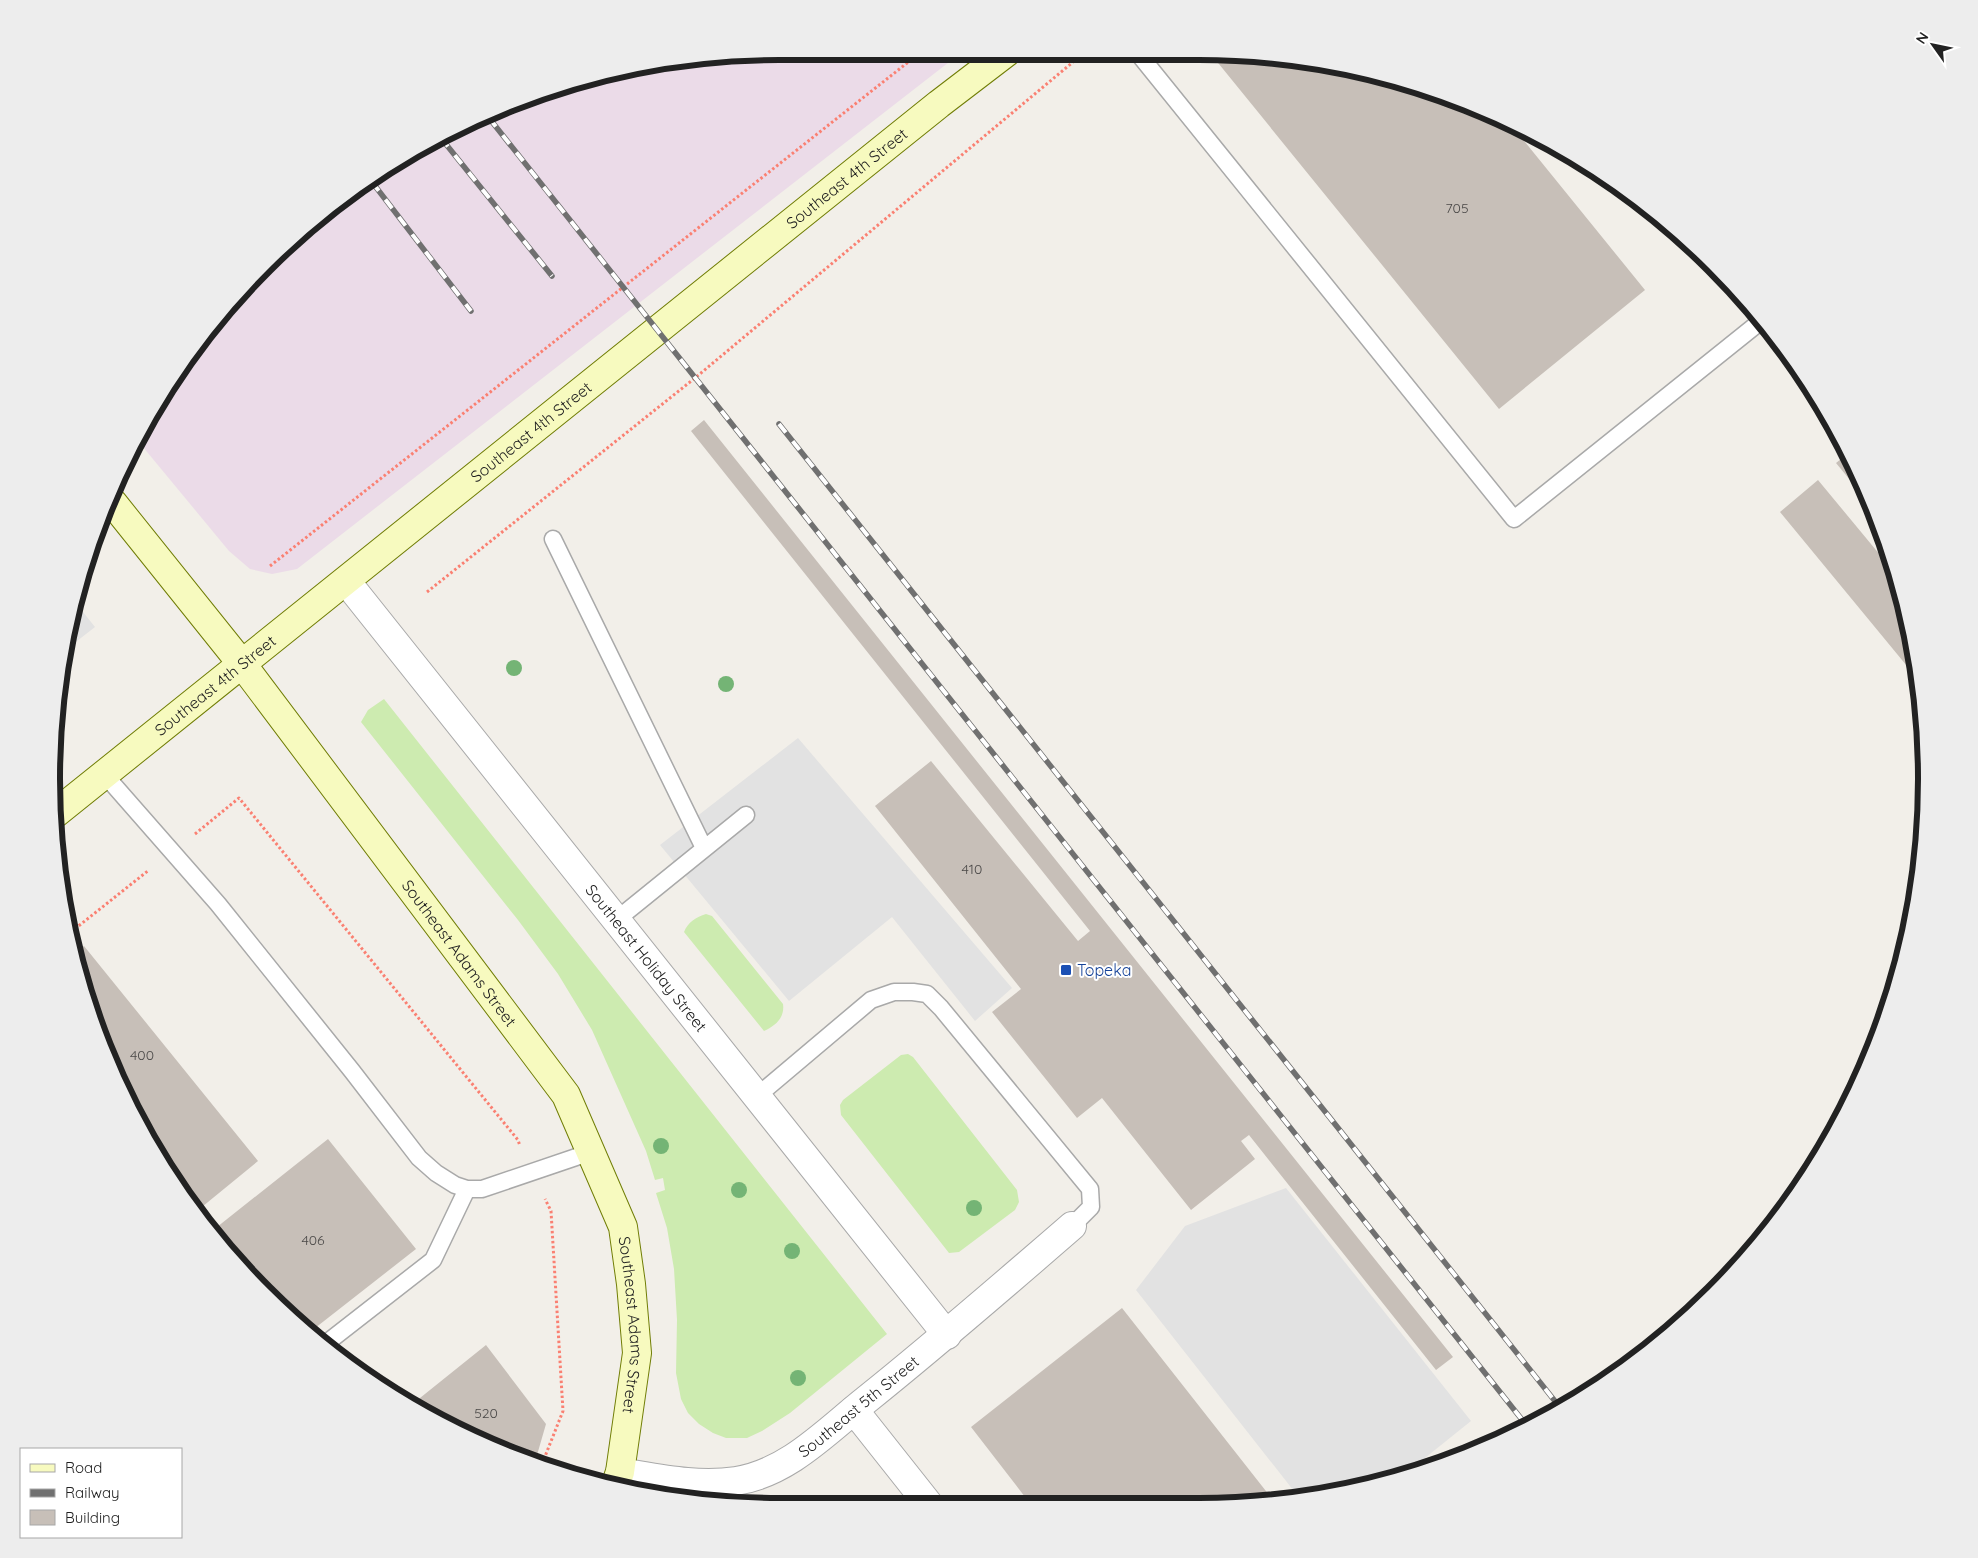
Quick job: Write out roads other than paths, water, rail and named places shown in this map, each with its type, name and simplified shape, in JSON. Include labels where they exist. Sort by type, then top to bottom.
[{"type":"street","name":"Southeast 4th Street","points":[[61,809],[997,60]]},
{"type":"street","name":"Southeast Adams Street","points":[[114,506],[242,664],[566,1095],[623,1227],[631,1284],[637,1353],[618,1479]]},
{"type":"street","name":"Southeast Holiday Street","points":[[346,581],[615,921],[947,1335]]},
{"type":"street","name":"Southeast 5th Street","points":[[618,1479],[697,1484],[737,1481],[774,1470],[803,1451],[947,1335],[1072,1226]]},
{"type":"street","points":[[854,1410],[924,1498]]},
{"type":"lane","points":[[1143,60],[1514,519],[1756,325]]},
{"type":"lane","points":[[553,539],[704,848]]},
{"type":"lane","points":[[104,774],[224,911],[419,1158],[436,1173],[454,1185],[467,1189],[482,1189],[591,1152]]},
{"type":"lane","points":[[615,921],[746,815]]},
{"type":"lane","points":[[756,1097],[871,1000],[894,992],[927,994],[942,1008],[1090,1189],[1091,1207],[1072,1226]]},
{"type":"lane","points":[[330,1340],[433,1260],[467,1189]]},
{"type":"railway","points":[[491,121],[1523,1421]]},
{"type":"railway","points":[[445,143],[552,276]]},
{"type":"railway","points":[[374,185],[471,311]]},
{"type":"railway","points":[[779,424],[1556,1403]]},
{"type":"place","name":"Topeka","points":[[1066,970]]}]
